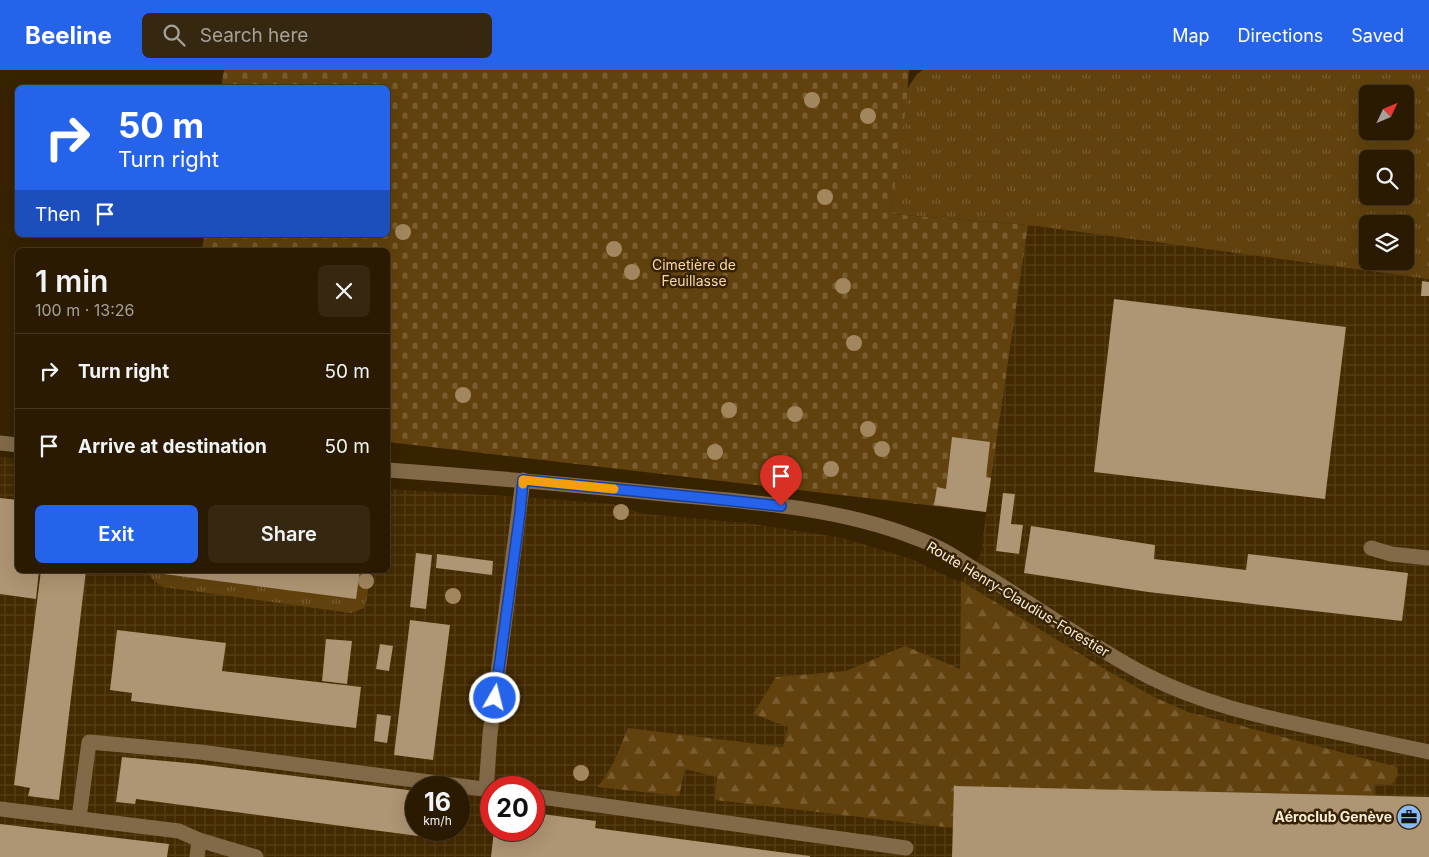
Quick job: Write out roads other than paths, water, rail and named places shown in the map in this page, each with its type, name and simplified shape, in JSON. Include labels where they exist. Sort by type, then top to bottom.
[{"type":"street","points":[[0,443],[15,445]]},
{"type":"street","name":"Route Henry-Claudius-Forestier","points":[[390,470],[523,480],[800,509],[828,513],[892,529],[918,538],[948,553],[1009,589],[1113,656],[1183,692],[1206,701],[1249,713],[1429,752]]},
{"type":"street","points":[[489,776],[490,734],[523,480]]},
{"type":"street","points":[[1371,548],[1391,554],[1429,558]]},
{"type":"street","points":[[79,818],[89,742],[200,752],[480,789]]},
{"type":"street","points":[[545,798],[906,848]]},
{"type":"street","points":[[0,809],[179,831],[199,840],[256,857]]},
{"type":"street","points":[[197,857],[199,840]]},
{"type":"place","name":"Aéroclub Genève","points":[[1409,817]]},
{"type":"park label","name":"Cimetière de Feuillasse","points":[[694,274]]}]
